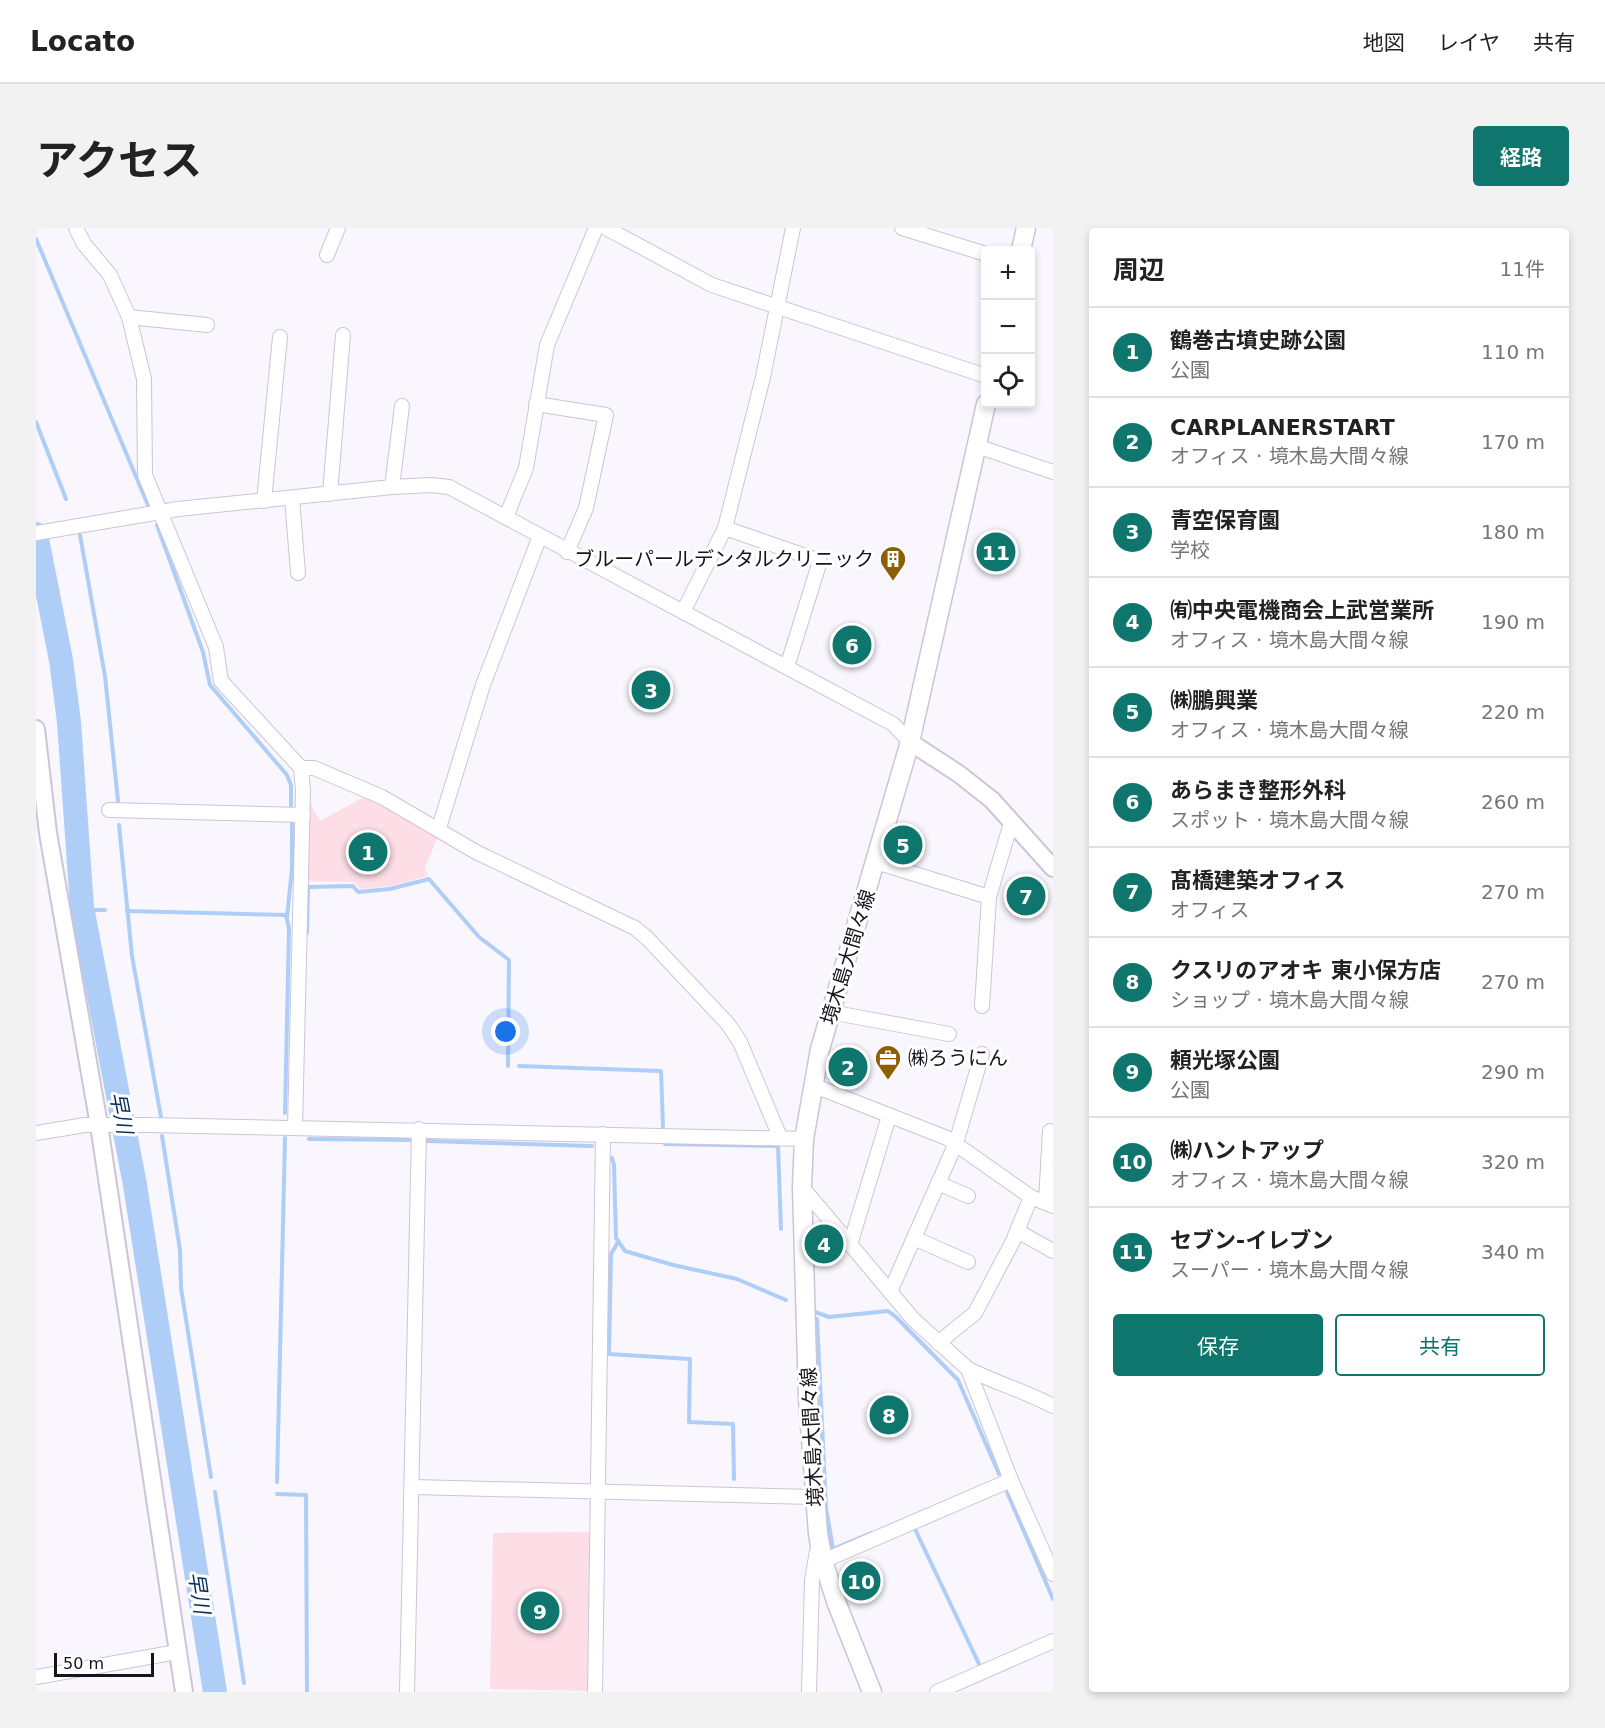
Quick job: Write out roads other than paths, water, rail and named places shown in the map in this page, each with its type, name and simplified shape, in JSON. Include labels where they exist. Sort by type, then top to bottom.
[{"type":"main road","points":[[1022,246],[1026,228]]},
{"type":"main road","name":"境木島大間々線","points":[[872,1692],[837,1604],[823,1561],[818,1534],[814,1497],[802,1187],[804,1139],[812,1085],[830,1012],[910,742],[985,408]]},
{"type":"street","points":[[76,228],[84,244],[111,274],[129,318],[144,379],[145,475],[216,647],[222,681],[301,768],[303,815],[295,1127]]},
{"type":"street","points":[[327,255],[338,228]]},
{"type":"street","points":[[506,517],[526,468],[547,345],[596,228]]},
{"type":"street","points":[[606,228],[712,285],[778,309],[981,374]]},
{"type":"street","points":[[683,612],[724,528],[778,309],[793,228]]},
{"type":"street","points":[[902,228],[981,252]]},
{"type":"street","points":[[129,318],[207,325]]},
{"type":"street","points":[[330,494],[344,335]]},
{"type":"street","points":[[264,501],[280,337]]},
{"type":"street","points":[[536,404],[606,415],[586,508],[567,552]]},
{"type":"street","points":[[392,487],[402,406]]},
{"type":"street","points":[[977,446],[1053,472]]},
{"type":"street","points":[[36,533],[162,513],[264,501],[392,487],[449,487],[893,724],[910,742],[959,774],[992,800],[1053,868]]},
{"type":"street","points":[[292,498],[298,573]]},
{"type":"street","points":[[724,528],[820,561],[787,667]]},
{"type":"street","points":[[439,828],[483,685],[540,536]]},
{"type":"street","points":[[36,729],[50,844],[102,1125],[184,1692]]},
{"type":"street","points":[[301,768],[314,768],[382,797],[439,828],[476,852],[634,928],[647,938],[728,1024],[740,1042],[780,1137]]},
{"type":"street","points":[[109,810],[303,815]]},
{"type":"street","points":[[982,1006],[990,897],[1011,823]]},
{"type":"street","points":[[876,862],[990,897]]},
{"type":"street","points":[[830,1012],[949,1034]]},
{"type":"street","points":[[890,1292],[956,1143],[982,1054]]},
{"type":"street","points":[[812,1085],[956,1143],[1031,1197],[1050,1204],[1050,1131]]},
{"type":"street","points":[[850,1245],[889,1116]]},
{"type":"street","points":[[36,1133],[102,1125],[147,1125],[804,1139]]},
{"type":"street","points":[[407,1692],[419,1130]]},
{"type":"street","points":[[595,1692],[603,1134]]},
{"type":"street","points":[[938,1183],[968,1196]]},
{"type":"street","points":[[802,1187],[890,1292],[938,1343],[968,1369],[1053,1406]]},
{"type":"street","points":[[938,1343],[975,1313],[1017,1231],[1031,1197]]},
{"type":"street","points":[[1017,1231],[1053,1251]]},
{"type":"street","points":[[914,1238],[968,1262]]},
{"type":"street","points":[[968,1369],[1011,1480],[1053,1574]]},
{"type":"street","points":[[823,1561],[1011,1480]]},
{"type":"street","points":[[413,1487],[814,1497]]},
{"type":"street","points":[[809,1692],[812,1580],[817,1562],[818,1534]]},
{"type":"street","points":[[937,1692],[1053,1641]]},
{"type":"street","points":[[36,1677],[177,1652]]},
{"type":"waterway","points":[[36,239],[148,505]]},
{"type":"waterway","points":[[36,422],[66,499]]},
{"type":"waterway","points":[[157,525],[203,652],[210,685],[287,775],[291,785],[291,808]]},
{"type":"waterway","name":"早川","points":[[36,534],[61,660],[69,722],[82,907],[135,1185],[215,1692]]},
{"type":"waterway","points":[[80,535],[105,676],[118,801]]},
{"type":"waterway","points":[[287,917],[292,869],[292,824]]},
{"type":"waterway","points":[[119,825],[132,956],[161,1117]]},
{"type":"waterway","points":[[307,933],[308,887],[353,886],[358,892],[390,889],[429,879],[479,937],[509,960],[508,1066]]},
{"type":"waterway","points":[[83,910],[105,910]]},
{"type":"waterway","points":[[127,911],[286,915],[289,929],[285,1113]]},
{"type":"waterway","points":[[519,1066],[661,1071],[663,1127]]},
{"type":"waterway","points":[[162,1136],[180,1250],[181,1288],[211,1477]]},
{"type":"waterway","points":[[277,1482],[285,1138]]},
{"type":"waterway","points":[[309,1139],[410,1140]]},
{"type":"waterway","points":[[427,1141],[592,1146]]},
{"type":"waterway","points":[[665,1144],[778,1146],[781,1229]]},
{"type":"waterway","points":[[612,1158],[616,1238],[625,1251],[673,1265],[737,1279],[786,1300]]},
{"type":"waterway","points":[[618,1242],[611,1254],[609,1354],[690,1359],[689,1422],[733,1424],[734,1479]]},
{"type":"waterway","points":[[815,1312],[829,1317],[888,1311],[896,1317],[958,1380],[999,1474]]},
{"type":"waterway","points":[[817,1319],[826,1508],[833,1549],[871,1533]]},
{"type":"waterway","points":[[215,1492],[244,1683]]},
{"type":"waterway","points":[[1007,1492],[1053,1599]]},
{"type":"waterway","points":[[277,1494],[306,1495],[307,1692]]},
{"type":"waterway","points":[[914,1527],[980,1666]]},
{"type":"place","name":"セブン-イレブン","points":[[996,552]]},
{"type":"place","name":"ブルーパールデンタルクリニック","points":[[893,582]]},
{"type":"place","name":"あらまき整形外科","points":[[852,645]]},
{"type":"place","name":"青空保育園","points":[[651,690]]},
{"type":"place","name":"㈱鵬興業","points":[[903,845]]},
{"type":"place","name":"鶴巻古墳史跡公園","points":[[368,852]]},
{"type":"place","name":"髙橋建築オフィス","points":[[1026,896]]},
{"type":"place","name":"CARPLANERSTART","points":[[848,1067]]},
{"type":"place","name":"㈱ろうにん","points":[[888,1081]]},
{"type":"place","name":"㈲中央電機商会上武営業所","points":[[824,1244]]},
{"type":"place","name":"クスリのアオキ 東小保方店","points":[[889,1415]]},
{"type":"place","name":"㈱ハントアップ","points":[[861,1581]]},
{"type":"place","name":"頼光塚公園","points":[[540,1611]]}]
